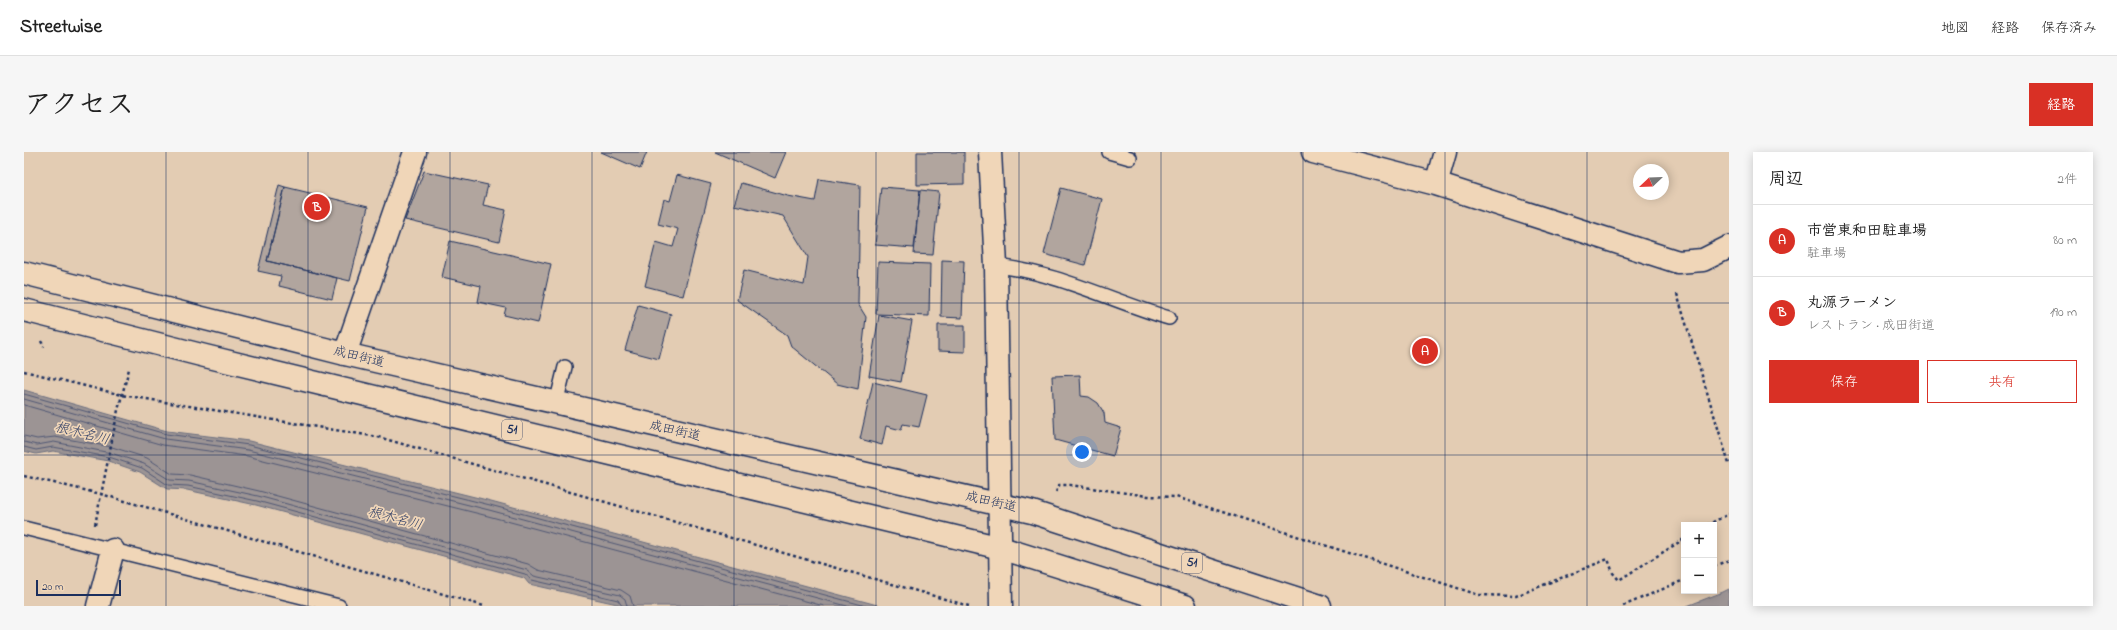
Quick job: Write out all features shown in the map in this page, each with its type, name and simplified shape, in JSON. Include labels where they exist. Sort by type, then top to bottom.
[{"type":"main road","points":[[345,354],[415,152]]},
{"type":"main road","points":[[990,152],[996,266],[1001,598]]},
{"type":"main road","points":[[1436,184],[1445,152]]},
{"type":"main road","points":[[1320,153],[1436,184],[1678,262],[1703,260],[1729,247]]},
{"type":"main road","name":"成田街道","points":[[24,273],[345,354],[556,404],[1000,504],[1063,521],[1320,606]]},
{"type":"main road","name":"51","points":[[24,310],[205,356],[1001,548],[1053,563],[1184,606]]},
{"type":"main road","points":[[98,606],[113,550]]},
{"type":"lane","points":[[1109,152],[1130,158]]},
{"type":"lane","points":[[996,266],[1020,269],[1052,277],[1132,307],[1170,318]]},
{"type":"lane","points":[[556,404],[565,366]]},
{"type":"lane","points":[[24,528],[340,606]]},
{"type":"path","points":[[1677,294],[1729,464]]},
{"type":"path","points":[[90,545],[122,395],[129,369]]},
{"type":"path","points":[[24,371],[122,395],[378,437],[969,606]]},
{"type":"path","points":[[24,476],[101,494],[484,606]]},
{"type":"path","points":[[1055,493],[1059,485],[1070,485],[1148,496],[1176,497],[1479,595],[1516,596],[1608,559],[1613,573],[1619,580],[1681,541]]},
{"type":"path","points":[[1713,522],[1729,514]]},
{"type":"path","points":[[1717,565],[1729,560]]},
{"type":"path","points":[[1624,606],[1681,581]]},
{"type":"water","name":"根木名川","points":[[24,390],[167,431],[249,441],[491,501],[881,606],[626,606],[529,584],[524,578],[256,505],[187,490],[167,489],[140,472],[108,461],[53,451],[36,454],[24,451]]},
{"type":"water","points":[[1729,589],[1729,606],[1687,606],[1723,592]]},
{"type":"building","points":[[601,152],[647,152],[640,169]]},
{"type":"building","points":[[715,152],[786,152],[775,178]]},
{"type":"building","points":[[917,152],[964,152],[964,184],[917,185]]},
{"type":"building","points":[[424,171],[488,185],[483,205],[506,210],[499,242],[405,220]]},
{"type":"building","points":[[677,175],[711,184],[683,296],[645,286],[656,242],[673,247],[678,229],[658,224],[664,199],[670,201]]},
{"type":"building","points":[[819,179],[860,185],[858,304],[866,317],[858,389],[837,384],[791,346],[787,335],[737,300],[744,270],[804,285],[808,257],[783,216],[734,205],[741,183],[788,196],[815,201]]},
{"type":"building","points":[[279,185],[285,187],[267,261],[337,278],[332,299],[279,286],[281,276],[258,271]]},
{"type":"building","points":[[285,187],[368,207],[350,281],[267,261]]},
{"type":"building","points":[[881,187],[920,190],[914,248],[875,245]]},
{"type":"building","points":[[1061,188],[1102,199],[1085,265],[1044,254]]},
{"type":"building","points":[[920,190],[939,192],[933,255],[914,254]]},
{"type":"building","points":[[450,241],[551,264],[538,323],[504,315],[506,308],[478,302],[481,286],[442,277]]},
{"type":"building","points":[[942,260],[964,261],[962,318],[941,317]]},
{"type":"building","points":[[878,262],[930,264],[929,316],[876,314]]},
{"type":"building","points":[[638,305],[671,314],[659,359],[625,350]]},
{"type":"building","points":[[879,315],[912,321],[901,382],[869,376]]},
{"type":"building","points":[[938,325],[965,325],[965,352],[938,351]]},
{"type":"building","points":[[1080,375],[1081,396],[1089,397],[1098,403],[1104,413],[1105,423],[1121,428],[1113,456],[1055,440],[1052,376]]},
{"type":"building","points":[[873,382],[927,395],[919,427],[903,424],[901,430],[886,426],[882,445],[860,439]]},
{"type":"place","name":"丸源ラーメン","points":[[317,207]]},
{"type":"place","name":"市営東和田駐車場","points":[[1425,351]]}]
